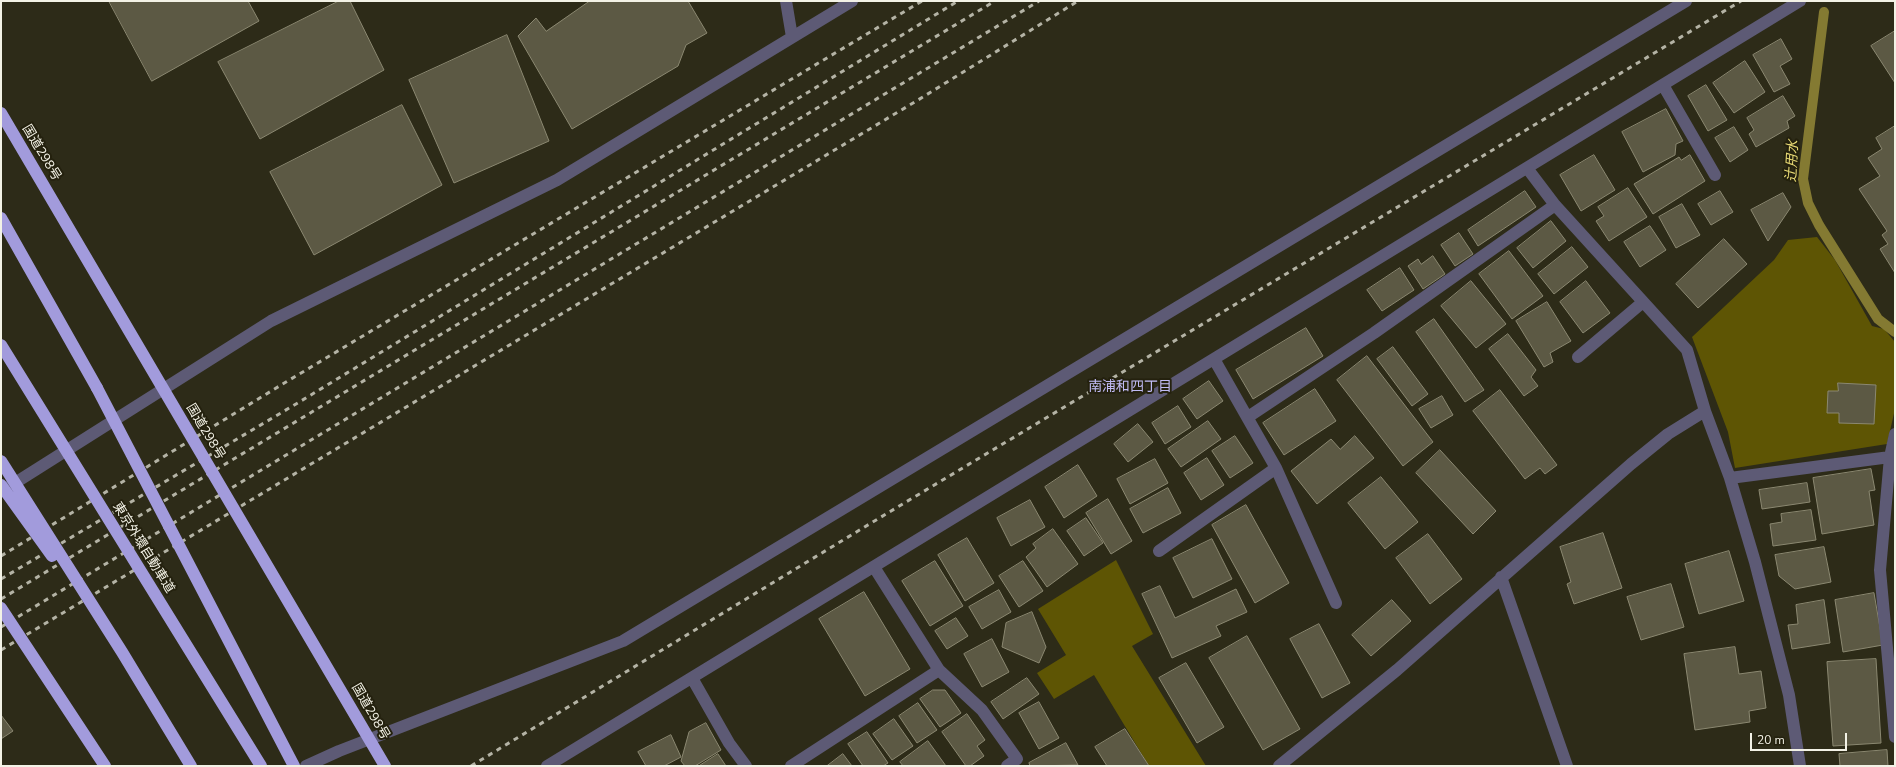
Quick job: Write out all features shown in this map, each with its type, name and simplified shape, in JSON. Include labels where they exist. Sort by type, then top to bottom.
[{"type":"highway","name":"国道298号","points":[[1,113],[385,766]]},
{"type":"highway","points":[[1,218],[97,388],[294,766]]},
{"type":"highway","name":"東京外環自動車道","points":[[1,346],[261,766]]},
{"type":"highway","points":[[1,461],[122,652],[191,766]]},
{"type":"highway","points":[[1,485],[122,652]]},
{"type":"highway","points":[[1,608],[105,766]]},
{"type":"street","points":[[786,1],[792,37]]},
{"type":"street","points":[[1,492],[271,321],[557,180],[852,1]]},
{"type":"street","points":[[306,766],[339,751],[623,641],[1686,1]]},
{"type":"street","points":[[555,764],[692,678],[1800,1]]},
{"type":"street","points":[[1662,85],[1715,175]]},
{"type":"street","points":[[1527,168],[1555,205],[1687,350],[1705,411],[1730,478],[1756,562],[1789,695],[1800,766]]},
{"type":"street","points":[[1248,417],[1374,334],[1555,205]]},
{"type":"street","points":[[1578,357],[1644,302]]},
{"type":"street","points":[[1214,359],[1276,468],[1336,603]]},
{"type":"street","points":[[1279,766],[1397,670],[1500,577],[1668,434],[1705,411]]},
{"type":"street","points":[[1895,434],[1890,457],[1880,570],[1895,737]]},
{"type":"street","points":[[1730,478],[1890,457]]},
{"type":"street","points":[[1159,552],[1276,468]]},
{"type":"street","points":[[874,568],[938,670],[982,710],[1017,760],[1006,766]]},
{"type":"street","points":[[1500,577],[1567,766]]},
{"type":"street","points":[[791,766],[938,670]]},
{"type":"street","points":[[692,678],[729,743],[746,766]]},
{"type":"shaded area","points":[[1817,237],[1835,260],[1872,326],[1884,329],[1895,342],[1895,409],[1887,444],[1735,468],[1728,432],[1692,337],[1774,260],[1788,240]]},
{"type":"shaded area","points":[[1116,560],[1153,634],[1132,646],[1206,766],[1149,766],[1094,675],[1054,699],[1037,673],[1066,655],[1038,609]]},
{"type":"building","points":[[109,1],[248,1],[259,21],[152,81]]},
{"type":"building","points":[[339,1],[350,1],[384,70],[260,139],[218,62]]},
{"type":"building","points":[[590,1],[688,1],[707,33],[686,45],[678,66],[572,129],[518,36],[536,18],[546,31]]},
{"type":"building","points":[[1895,31],[1895,83],[1871,46]]},
{"type":"building","points":[[507,35],[549,141],[454,183],[409,80]]},
{"type":"building","points":[[1781,39],[1792,59],[1780,66],[1790,84],[1774,92],[1753,55]]},
{"type":"building","points":[[1745,61],[1765,92],[1734,113],[1713,83]]},
{"type":"building","points":[[1706,85],[1727,120],[1708,131],[1688,96]]},
{"type":"building","points":[[1783,96],[1795,116],[1787,121],[1789,128],[1756,147],[1749,134],[1754,130],[1747,118]]},
{"type":"building","points":[[402,105],[442,185],[314,255],[270,172]]},
{"type":"building","points":[[1666,109],[1683,141],[1676,144],[1675,155],[1643,172],[1622,132]]},
{"type":"building","points":[[1895,126],[1895,273],[1880,249],[1888,244],[1882,235],[1887,231],[1859,189],[1880,176],[1868,158],[1882,149],[1876,138]]},
{"type":"building","points":[[1734,127],[1748,150],[1730,162],[1715,138]]},
{"type":"building","points":[[1594,155],[1615,190],[1581,211],[1560,175]]},
{"type":"building","points":[[1690,155],[1705,181],[1653,214],[1634,184],[1679,157],[1681,160]]},
{"type":"building","points":[[1628,188],[1647,217],[1609,241],[1596,221],[1604,216],[1598,207]]},
{"type":"building","points":[[1525,191],[1536,207],[1478,246],[1468,230]]},
{"type":"building","points":[[1720,191],[1733,212],[1711,225],[1698,204]]},
{"type":"building","points":[[1783,193],[1791,207],[1768,241],[1751,210]]},
{"type":"building","points":[[1682,204],[1700,235],[1676,248],[1659,217]]},
{"type":"building","points":[[1551,221],[1566,241],[1533,268],[1517,248]]},
{"type":"building","points":[[1650,226],[1666,250],[1640,267],[1624,242]]},
{"type":"building","points":[[1459,233],[1473,254],[1455,266],[1441,245]]},
{"type":"building","points":[[1724,239],[1747,264],[1698,308],[1676,284]]},
{"type":"building","points":[[1572,247],[1588,267],[1554,294],[1538,274]]},
{"type":"building","points":[[1509,251],[1543,296],[1512,319],[1479,274]]},
{"type":"building","points":[[1433,256],[1445,274],[1423,289],[1408,266],[1418,259],[1421,264]]},
{"type":"building","points":[[1400,268],[1414,290],[1382,311],[1367,290]]},
{"type":"building","points":[[1471,281],[1506,324],[1476,348],[1441,306]]},
{"type":"building","points":[[1586,281],[1610,313],[1583,333],[1560,302]]},
{"type":"building","points":[[1547,302],[1571,341],[1550,353],[1553,362],[1544,367],[1516,321]]},
{"type":"building","points":[[1434,319],[1484,390],[1465,402],[1416,332]]},
{"type":"building","points":[[1306,328],[1323,356],[1253,399],[1236,370]]},
{"type":"building","points":[[1508,334],[1536,370],[1531,377],[1538,386],[1524,396],[1489,349]]},
{"type":"building","points":[[1393,347],[1428,394],[1412,406],[1377,359]]},
{"type":"building","points":[[1367,356],[1433,442],[1403,466],[1337,380]]},
{"type":"building","points":[[1209,381],[1223,401],[1197,419],[1183,399]]},
{"type":"building","points":[[1838,383],[1876,385],[1874,424],[1839,423],[1839,413],[1827,413],[1828,391],[1838,391]]},
{"type":"building","points":[[1315,389],[1336,421],[1284,455],[1263,423]]},
{"type":"building","points":[[1500,390],[1557,465],[1545,474],[1540,468],[1525,479],[1473,411]]},
{"type":"building","points":[[1442,396],[1453,415],[1431,428],[1419,409]]},
{"type":"building","points":[[1178,406],[1191,427],[1165,444],[1152,423]]},
{"type":"building","points":[[1208,421],[1221,439],[1181,467],[1168,449]]},
{"type":"building","points":[[1138,424],[1153,442],[1128,462],[1114,444]]},
{"type":"building","points":[[1235,436],[1253,463],[1230,478],[1212,451]]},
{"type":"building","points":[[1355,436],[1374,458],[1317,504],[1291,471],[1331,439],[1340,449]]},
{"type":"building","points":[[1440,450],[1496,511],[1473,534],[1416,473]]},
{"type":"building","points":[[1207,458],[1224,485],[1201,500],[1184,473]]},
{"type":"building","points":[[1155,459],[1168,483],[1130,504],[1117,479]]},
{"type":"building","points":[[1078,465],[1097,496],[1064,518],[1045,487]]},
{"type":"building","points":[[1871,469],[1875,490],[1869,491],[1874,525],[1822,534],[1813,478]]},
{"type":"building","points":[[1381,477],[1418,522],[1385,549],[1348,503]]},
{"type":"building","points":[[1807,483],[1810,502],[1762,509],[1759,490]]},
{"type":"building","points":[[1168,488],[1181,513],[1143,533],[1130,509]]},
{"type":"building","points":[[1108,499],[1132,541],[1111,554],[1086,513]]},
{"type":"building","points":[[1030,500],[1045,527],[1011,546],[997,518]]},
{"type":"building","points":[[1246,505],[1289,583],[1255,603],[1212,525]]},
{"type":"building","points":[[1811,510],[1816,540],[1773,546],[1770,524],[1782,522],[1781,514]]},
{"type":"building","points":[[1086,518],[1103,543],[1084,556],[1067,531]]},
{"type":"building","points":[[1053,529],[1078,564],[1047,587],[1026,557],[1036,548],[1033,544]]},
{"type":"building","points":[[1603,533],[1622,588],[1574,604],[1567,584],[1571,582],[1560,547]]},
{"type":"building","points":[[1428,534],[1462,579],[1430,604],[1396,558]]},
{"type":"building","points":[[967,538],[994,583],[965,601],[938,555]]},
{"type":"building","points":[[1212,539],[1232,579],[1193,598],[1173,558]]},
{"type":"building","points":[[1824,547],[1831,582],[1795,589],[1779,576],[1775,555]]},
{"type":"building","points":[[1729,551],[1744,601],[1699,614],[1685,564]]},
{"type":"building","points":[[935,561],[963,606],[930,626],[902,581]]},
{"type":"building","points":[[1023,561],[1043,591],[1019,607],[999,576]]},
{"type":"building","points":[[1671,584],[1684,627],[1641,640],[1627,597]]},
{"type":"building","points":[[1160,586],[1175,618],[1236,589],[1247,612],[1216,626],[1221,636],[1172,658],[1142,594]]},
{"type":"building","points":[[999,590],[1011,612],[982,629],[969,607]]},
{"type":"building","points":[[864,592],[910,669],[865,696],[819,619]]},
{"type":"building","points":[[1874,593],[1883,645],[1843,652],[1835,600]]},
{"type":"building","points":[[1392,600],[1411,621],[1371,656],[1352,635]]},
{"type":"building","points":[[1824,600],[1830,643],[1792,649],[1788,625],[1798,624],[1796,605]]},
{"type":"building","points":[[1032,612],[1046,647],[1039,663],[1002,647],[1006,623]]},
{"type":"building","points":[[956,618],[968,636],[947,649],[935,631]]},
{"type":"building","points":[[1319,624],[1350,683],[1322,698],[1290,639]]},
{"type":"building","points":[[1247,636],[1300,729],[1263,750],[1209,658]]},
{"type":"building","points":[[992,639],[1009,672],[982,687],[964,654]]},
{"type":"building","points":[[1735,647],[1739,674],[1761,671],[1766,708],[1749,711],[1750,722],[1695,730],[1684,654]]},
{"type":"building","points":[[1876,659],[1881,743],[1833,746],[1827,662]]},
{"type":"building","points":[[1186,663],[1224,727],[1197,743],[1159,678]]},
{"type":"building","points":[[1027,678],[1039,694],[1003,719],[991,702]]},
{"type":"building","points":[[933,690],[945,690],[961,713],[940,727],[920,699]]},
{"type":"building","points":[[1039,702],[1059,738],[1039,749],[1019,713]]},
{"type":"building","points":[[918,703],[937,730],[917,743],[899,716]]},
{"type":"building","points":[[967,714],[985,740],[977,746],[984,756],[970,766],[966,766],[942,732]]},
{"type":"building","points":[[1,715],[13,731],[1,739]]},
{"type":"building","points":[[894,719],[913,746],[892,760],[873,734]]},
{"type":"building","points":[[706,723],[721,750],[695,766],[685,766],[681,761],[689,732]]},
{"type":"building","points":[[1125,729],[1149,766],[1107,766],[1095,747]]},
{"type":"building","points":[[867,732],[888,763],[883,766],[863,766],[848,744]]},
{"type":"building","points":[[671,735],[681,757],[664,766],[646,766],[638,752]]},
{"type":"building","points":[[928,741],[946,766],[903,766],[900,762]]},
{"type":"building","points":[[1066,743],[1078,765],[1030,766],[1029,763]]},
{"type":"building","points":[[1887,750],[1888,766],[1840,766],[1839,754]]},
{"type":"building","points":[[718,754],[726,766],[699,766]]},
{"type":"building","points":[[843,754],[852,766],[827,766]]},
{"type":"waterway","name":"辻用水","points":[[1824,12],[1803,179],[1808,203],[1819,225],[1878,319],[1895,332]]},
{"type":"railway","points":[[1,556],[286,382],[922,1]]},
{"type":"railway","points":[[1,579],[296,404],[958,1]]},
{"type":"railway","points":[[1,599],[995,1]]},
{"type":"railway","points":[[1,627],[1039,1]]},
{"type":"railway","points":[[1,650],[918,100],[1078,1]]},
{"type":"railway","points":[[471,766],[886,514],[1741,1]]},
{"type":"district","name":"南浦和四丁目","points":[[1130,388]]}]
